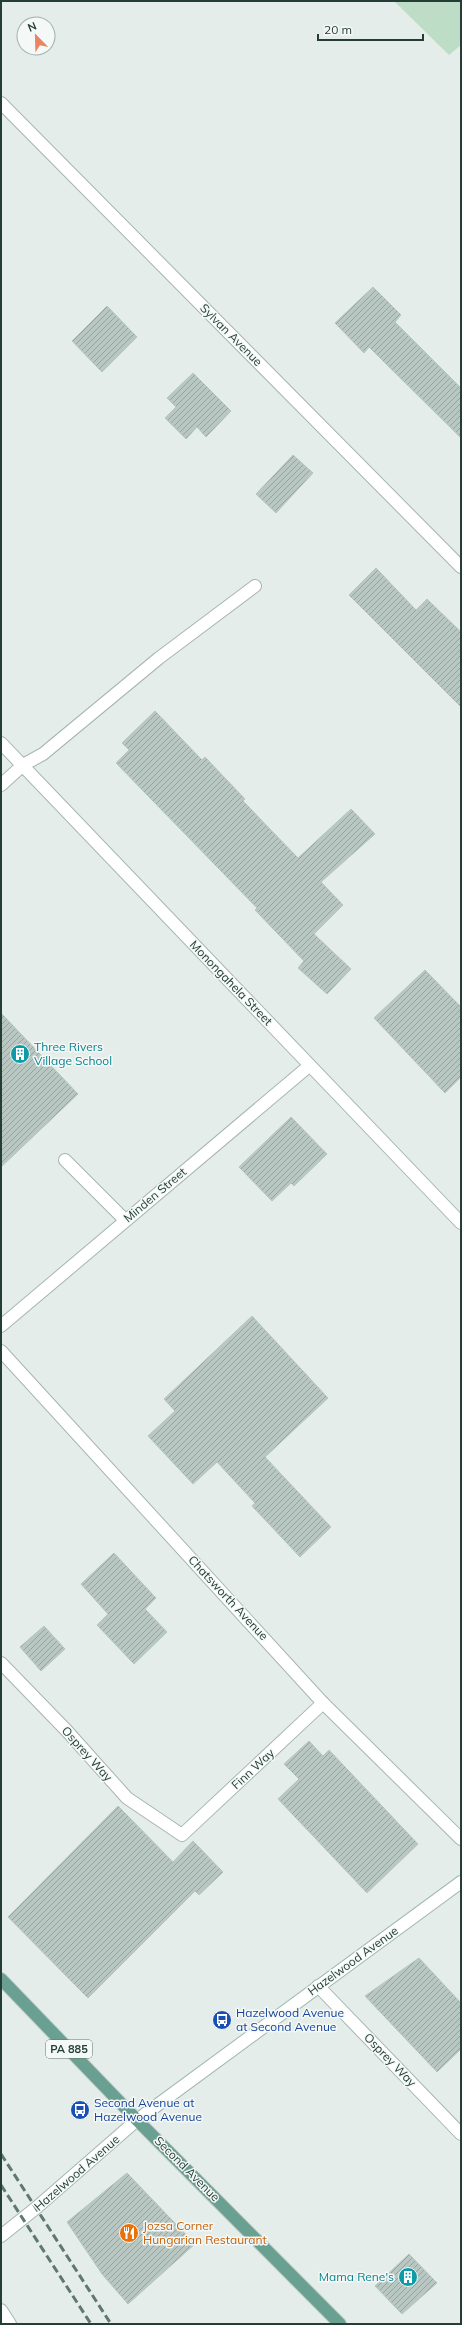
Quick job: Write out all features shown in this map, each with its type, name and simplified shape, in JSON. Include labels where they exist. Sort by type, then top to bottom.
[{"type":"main road","name":"Second Avenue","points":[[1,1979],[137,2120],[340,2324]]},
{"type":"street","name":"Sylvan Avenue","points":[[1,103],[461,567]]},
{"type":"street","points":[[1,785],[23,765],[43,754],[159,658],[255,586]]},
{"type":"street","name":"Monongahela Street","points":[[1,743],[461,1223]]},
{"type":"street","name":"Minden Street","points":[[1,1326],[309,1066]]},
{"type":"street","points":[[65,1160],[125,1220]]},
{"type":"street","name":"Chatsworth Avenue","points":[[1,1351],[323,1703],[461,1839]]},
{"type":"street","name":"Osprey Way","points":[[1,1663],[67,1731],[127,1798],[182,1835]]},
{"type":"street","name":"Finn Way","points":[[182,1835],[323,1703]]},
{"type":"street","name":"Hazelwood Avenue","points":[[1,2236],[36,2208],[137,2120],[461,1882]]},
{"type":"street","name":"Osprey Way","points":[[318,1986],[461,2134]]},
{"type":"street","points":[[1,2310],[10,2324]]},
{"type":"green space","points":[[394,1],[461,1],[461,45],[449,55]]},
{"type":"building","points":[[373,287],[401,315],[395,322],[461,388],[461,438],[369,347],[364,353],[335,323]]},
{"type":"building","points":[[107,306],[137,337],[102,372],[72,341]]},
{"type":"building","points":[[193,373],[231,411],[206,437],[197,427],[186,439],[165,418],[176,407],[167,398]]},
{"type":"building","points":[[293,455],[313,473],[276,513],[256,494]]},
{"type":"building","points":[[376,568],[416,610],[427,599],[461,632],[461,707],[349,595]]},
{"type":"building","points":[[155,711],[202,760],[205,757],[245,799],[243,801],[298,858],[351,809],[375,834],[321,882],[343,905],[314,934],[351,969],[327,994],[298,968],[304,961],[255,910],[257,908],[116,763],[129,750],[122,743]]},
{"type":"building","points":[[425,970],[461,1007],[461,1077],[445,1093],[374,1018]]},
{"type":"building","name":"Three Rivers Village School","points":[[1,1013],[78,1094],[1,1167]]},
{"type":"building","points":[[291,1117],[327,1154],[294,1186],[291,1183],[272,1201],[239,1167]]},
{"type":"building","points":[[252,1316],[328,1398],[265,1457],[331,1527],[300,1557],[252,1506],[255,1503],[217,1462],[193,1484],[148,1436],[175,1411],[164,1399]]},
{"type":"building","points":[[114,1553],[156,1598],[145,1609],[167,1632],[134,1664],[97,1625],[108,1614],[81,1584]]},
{"type":"building","points":[[44,1626],[65,1649],[41,1671],[20,1647]]},
{"type":"building","points":[[309,1741],[323,1756],[329,1750],[418,1844],[367,1893],[278,1799],[299,1779],[284,1764]]},
{"type":"building","points":[[118,1806],[173,1862],[193,1841],[223,1872],[199,1895],[195,1891],[88,1998],[8,1917]]},
{"type":"building","points":[[419,1958],[461,2003],[461,2049],[437,2072],[365,1996]]},
{"type":"building","name":"Jozsa Corner Hungarian Restaurant","points":[[127,2173],[195,2244],[128,2304],[102,2274],[67,2222]]},
{"type":"building","name":"Mama Rene's","points":[[409,2254],[437,2283],[402,2314],[375,2286]]},
{"type":"railway","points":[[1,2154],[111,2324]]},
{"type":"railway","points":[[1,2185],[91,2324]]},
{"type":"place","name":"Three Rivers Village School","points":[[20,1054]]},
{"type":"place","name":"Hazelwood Avenue at Second Avenue","points":[[222,2020]]},
{"type":"place","name":"Second Avenue at Hazelwood Avenue","points":[[80,2110]]},
{"type":"place","name":"Jozsa Corner Hungarian Restaurant","points":[[129,2233]]},
{"type":"place","name":"Mama Rene's","points":[[408,2277]]}]
